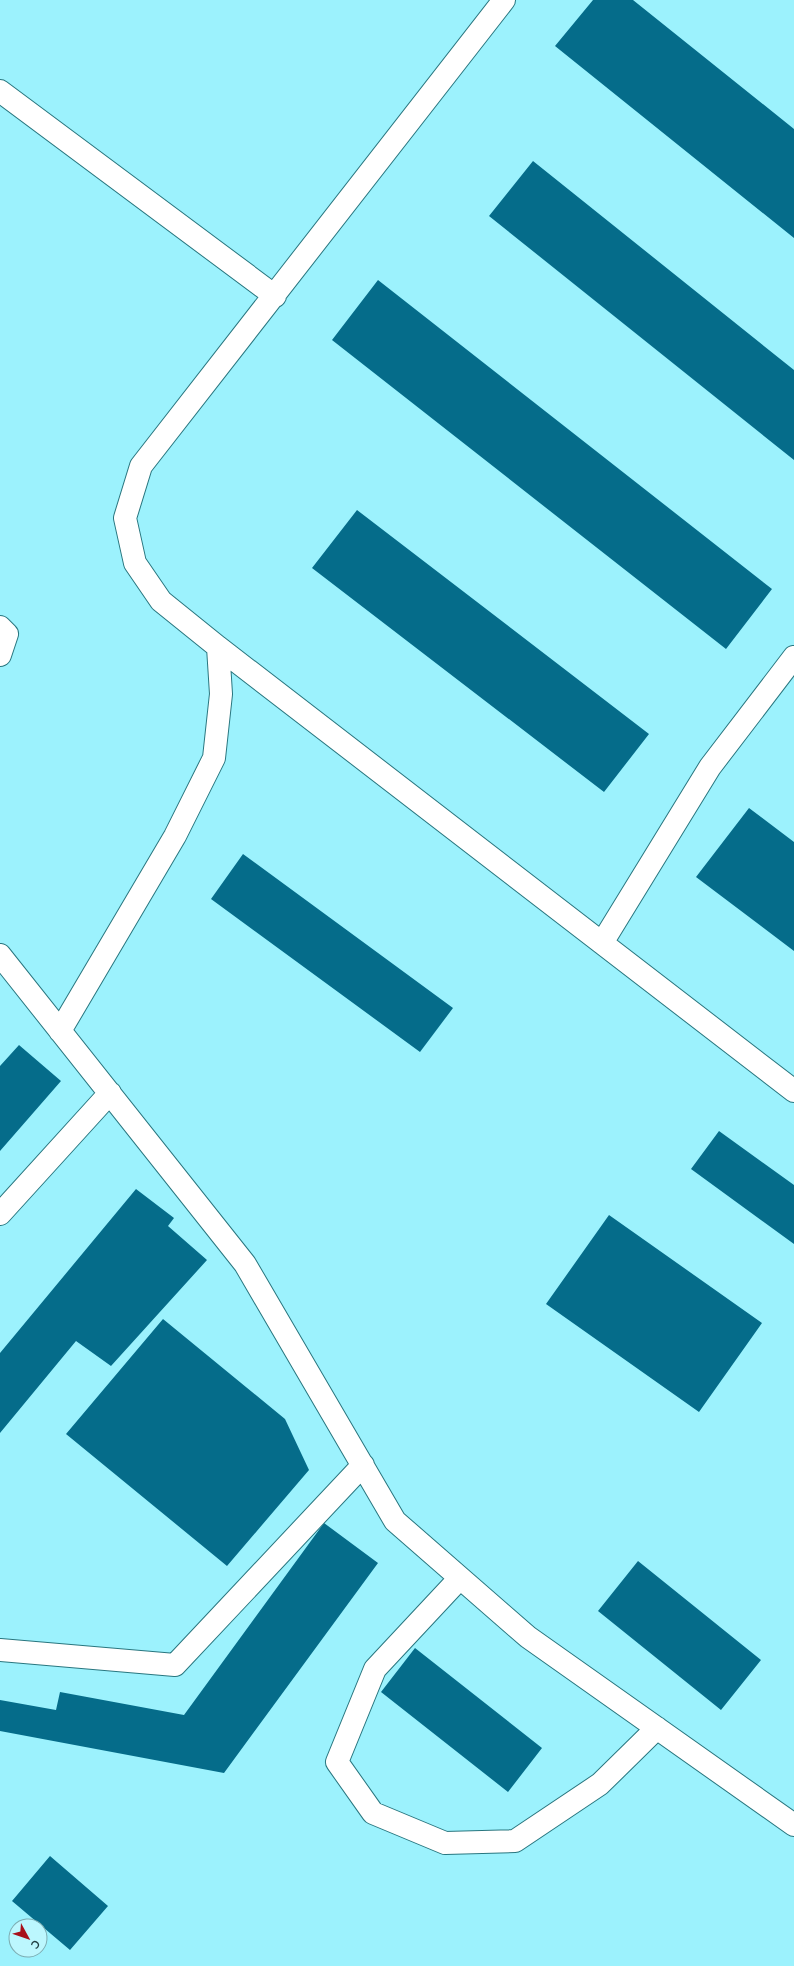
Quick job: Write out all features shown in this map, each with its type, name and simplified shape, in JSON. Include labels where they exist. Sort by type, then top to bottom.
[{"type":"lane","points":[[504,0],[275,296],[141,466],[125,518],[135,563],[161,601],[218,647],[794,1091]]},
{"type":"lane","points":[[0,91],[275,296]]},
{"type":"lane","points":[[0,627],[7,634],[0,655]]},
{"type":"lane","points":[[60,1031],[175,836],[214,758],[221,694],[218,647]]},
{"type":"lane","points":[[602,943],[710,767],[794,657]]},
{"type":"lane","points":[[0,955],[245,1264],[395,1521],[528,1637],[794,1824]]},
{"type":"lane","points":[[0,1214],[110,1093]]},
{"type":"lane","points":[[0,1650],[175,1665],[363,1465]]},
{"type":"lane","points":[[460,1578],[375,1668],[337,1762],[373,1813],[446,1843],[515,1841],[600,1784],[657,1728]]},
{"type":"shaded area","points":[[0,0],[794,0],[794,1966],[0,1966]]},
{"type":"building","points":[[593,0],[633,0],[794,129],[794,238],[555,46]]},
{"type":"building","points":[[533,161],[794,370],[794,460],[489,216]]},
{"type":"building","points":[[378,280],[772,589],[726,649],[332,340]]},
{"type":"building","points":[[357,510],[649,734],[604,792],[312,568]]},
{"type":"building","points":[[749,808],[794,842],[794,951],[696,877]]},
{"type":"building","points":[[243,854],[453,1008],[420,1052],[211,899]]},
{"type":"building","points":[[19,1045],[61,1081],[0,1151],[0,1066]]},
{"type":"building","points":[[719,1131],[794,1185],[794,1244],[691,1169]]},
{"type":"building","points":[[136,1189],[174,1218],[168,1226],[207,1260],[111,1366],[76,1341],[0,1433],[0,1353]]},
{"type":"building","points":[[609,1215],[762,1323],[699,1412],[546,1304]]},
{"type":"building","points":[[163,1319],[285,1419],[309,1470],[227,1566],[66,1434]]},
{"type":"building","points":[[324,1523],[378,1563],[224,1773],[0,1731],[0,1700],[56,1710],[60,1692],[184,1715]]},
{"type":"building","points":[[638,1561],[761,1660],[721,1710],[598,1611]]},
{"type":"building","points":[[415,1648],[542,1748],[508,1792],[381,1692]]},
{"type":"building","points":[[50,1856],[108,1906],[70,1950],[48,1931],[48,1918],[32,1918],[12,1901]]}]
